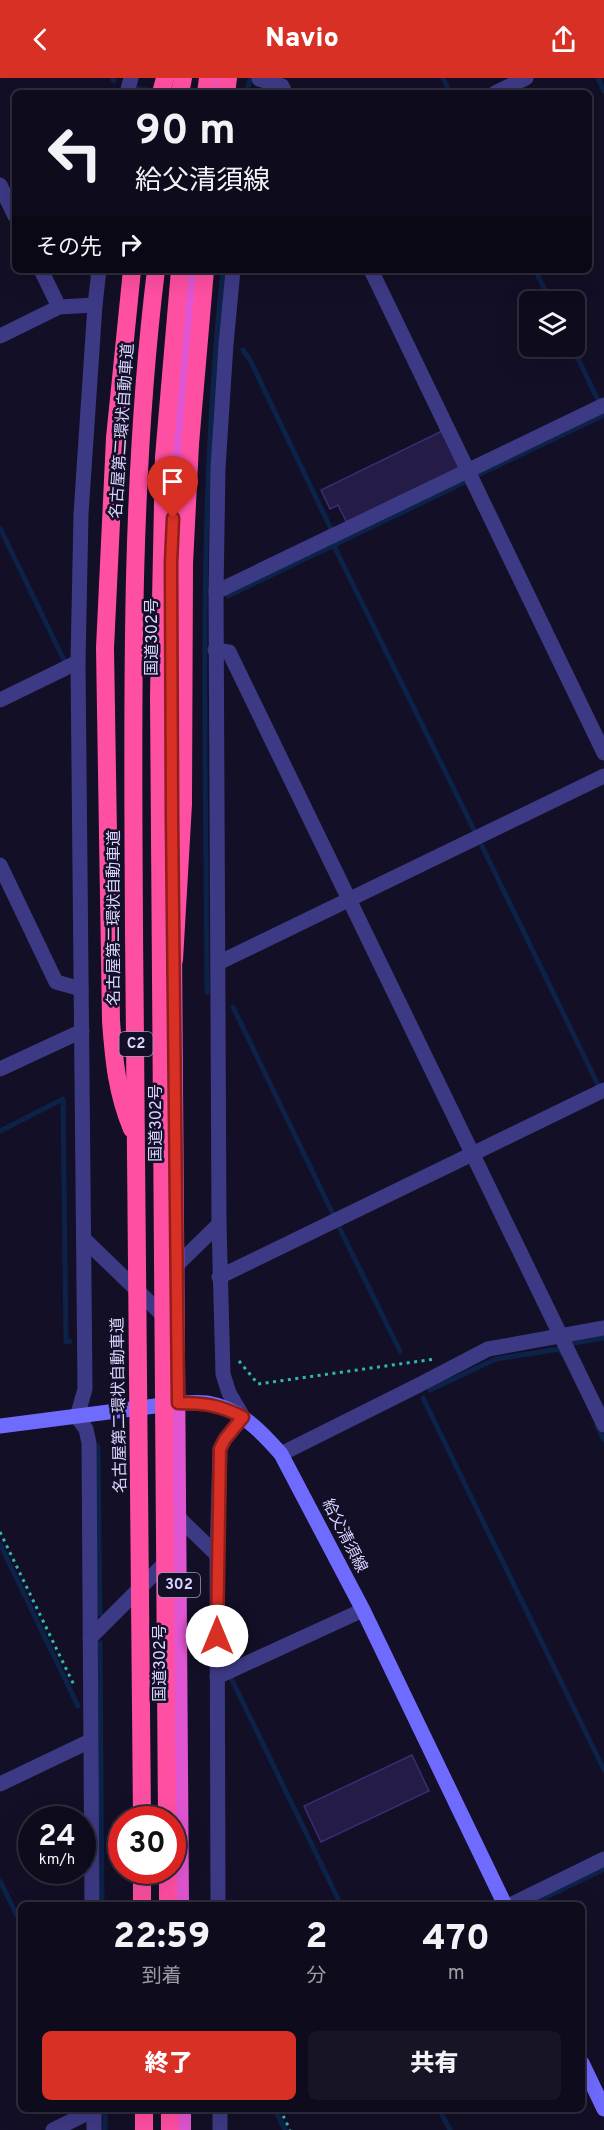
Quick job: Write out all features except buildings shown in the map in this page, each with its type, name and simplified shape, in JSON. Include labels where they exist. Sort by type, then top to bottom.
[{"type":"highway","points":[[132,273],[115,438],[105,648],[111,1022],[116,1079],[120,1096],[132,1130],[175,1204]]},
{"type":"highway","name":"名古屋第二環状自動車道","points":[[142,1806],[141,1436],[133,694],[140,458],[156,273]]},
{"type":"highway","name":"C2","points":[[167,1806],[159,673],[164,457],[180,273]]},
{"type":"highway","name":"国道302号","points":[[181,1902],[171,563],[178,429],[193,273]]},
{"type":"highway","points":[[174,960],[183,804],[184,564],[191,432],[205,273]]},
{"type":"highway","points":[[142,1884],[142,1902]]},
{"type":"highway","points":[[168,1884],[168,1902]]},
{"type":"highway","points":[[144,2112],[144,2130]]},
{"type":"highway","points":[[170,2112],[170,2130]]},
{"type":"highway","points":[[183,2112],[183,2130]]},
{"type":"main road","name":"給父清須線","points":[[0,1426],[178,1403],[207,1403],[243,1417],[264,1434],[281,1454],[363,1610],[504,1902]]},
{"type":"main road","points":[[585,2070],[604,2109]]},
{"type":"street","points":[[501,90],[526,78]]},
{"type":"street","points":[[258,83],[282,86],[284,90]]},
{"type":"street","points":[[0,185],[12,210]]},
{"type":"street","points":[[42,273],[59,307]]},
{"type":"street","points":[[92,1902],[89,1443],[86,1429],[77,1417],[85,1389],[78,662],[81,514],[94,305],[99,273]]},
{"type":"street","points":[[218,1902],[217,1555],[220,1449],[243,1417],[229,1393],[223,1374],[219,1277],[215,650],[218,468],[233,273]]},
{"type":"street","points":[[372,273],[604,753]]},
{"type":"street","points":[[0,336],[59,307],[94,305]]},
{"type":"street","points":[[216,592],[604,405]]},
{"type":"street","points":[[215,650],[229,652],[604,1425]]},
{"type":"street","points":[[0,700],[78,662]]},
{"type":"street","points":[[218,963],[604,776]]},
{"type":"street","points":[[0,866],[56,982],[81,989]]},
{"type":"street","points":[[0,1069],[82,1031]]},
{"type":"street","points":[[219,1277],[604,1090]]},
{"type":"street","points":[[177,1265],[219,1224]]},
{"type":"street","points":[[84,1239],[177,1329]]},
{"type":"street","points":[[281,1454],[488,1349],[604,1328]]},
{"type":"street","points":[[178,1517],[217,1555]]},
{"type":"street","points":[[90,1638],[178,1550]]},
{"type":"street","points":[[217,1677],[363,1610]]},
{"type":"street","points":[[0,1784],[90,1741]]},
{"type":"street","points":[[516,1902],[604,1859]]},
{"type":"street","points":[[52,2130],[88,2112]]},
{"type":"street","points":[[94,2112],[94,2130]]},
{"type":"street","points":[[220,2112],[220,2130]]},
{"type":"path","points":[[221,1352],[233,1353],[258,1384],[434,1358],[458,1364]]},
{"type":"path","points":[[0,1532],[75,1688]]},
{"type":"path","points":[[281,2112],[290,2130]]},
{"type":"waterway","points":[[248,90],[250,78]]},
{"type":"waterway","points":[[443,78],[449,90]]},
{"type":"waterway","points":[[598,78],[604,91]]},
{"type":"waterway","points":[[135,88],[148,90]]},
{"type":"waterway","points":[[207,993],[206,541],[209,450],[223,273]]},
{"type":"waterway","points":[[536,273],[546,291]]},
{"type":"waterway","points":[[243,350],[250,360],[331,529]]},
{"type":"waterway","points":[[577,357],[598,400]]},
{"type":"waterway","points":[[478,475],[604,415]]},
{"type":"waterway","points":[[228,596],[467,481]]},
{"type":"waterway","points":[[0,528],[64,660]]},
{"type":"waterway","points":[[334,546],[475,832]]},
{"type":"waterway","points":[[482,846],[599,1087]]},
{"type":"waterway","points":[[233,1007],[334,1216]]},
{"type":"waterway","points":[[0,1131],[63,1099],[66,1342],[70,1341]]},
{"type":"waterway","points":[[340,1229],[400,1351]]},
{"type":"waterway","points":[[574,1343],[604,1338]]},
{"type":"waterway","points":[[430,1390],[496,1359],[560,1349],[562,1353]]},
{"type":"waterway","points":[[423,1398],[604,1770]]},
{"type":"waterway","points":[[597,1426],[604,1440]]},
{"type":"waterway","points":[[98,1446],[100,1614]]},
{"type":"waterway","points":[[0,1544],[78,1706]]},
{"type":"waterway","points":[[100,1643],[102,1902]]},
{"type":"waterway","points":[[231,1678],[340,1902]]},
{"type":"waterway","points":[[536,1902],[604,1869]]},
{"type":"waterway","points":[[0,1881],[18,1918]]},
{"type":"waterway","points":[[105,2112],[105,2130]]},
{"type":"waterway","points":[[276,2112],[285,2130]]},
{"type":"waterway","points":[[441,2112],[450,2130]]},
{"type":"route","points":[[173,518],[171,563],[172,818],[178,1403],[207,1403],[243,1417],[220,1449],[217,1636]]}]
